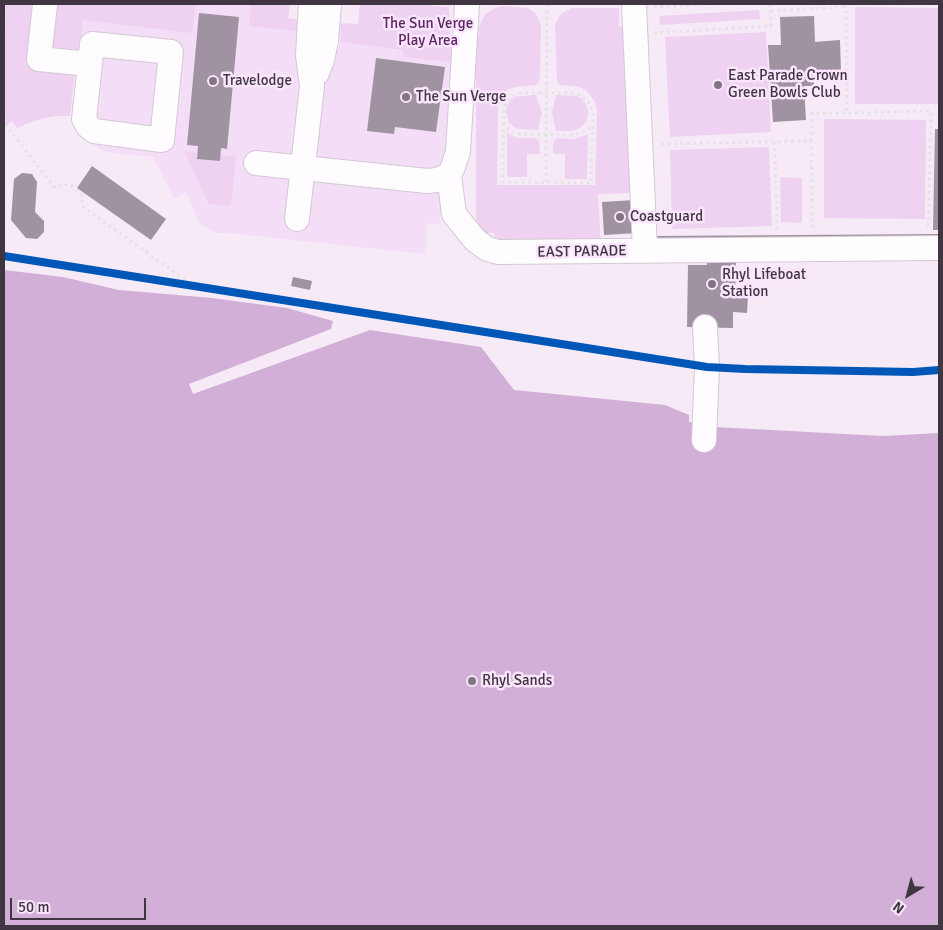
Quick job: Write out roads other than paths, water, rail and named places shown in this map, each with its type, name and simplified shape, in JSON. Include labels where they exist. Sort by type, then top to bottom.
[{"type":"lane","points":[[45,4],[39,60],[90,64]]},
{"type":"lane","points":[[297,219],[312,86],[308,55],[311,4]]},
{"type":"lane","points":[[312,86],[322,60],[326,41],[329,4]]},
{"type":"lane","name":"EAST PARADE","points":[[467,4],[458,152],[454,167],[449,175],[454,214],[475,240],[487,249],[498,252],[939,248]]},
{"type":"lane","points":[[641,6],[645,251]]},
{"type":"lane","points":[[92,44],[171,52],[162,140],[94,131],[88,126],[84,119],[90,64],[92,44]]},
{"type":"lane","points":[[256,164],[427,181],[437,180],[449,175]]},
{"type":"lane","points":[[704,440],[707,367],[705,327]]},
{"type":"place","name":"Travelodge","points":[[213,81]]},
{"type":"place","name":"East Parade Crown Green Bowls Club","points":[[718,85]]},
{"type":"place","name":"The Sun Verge","points":[[406,97]]},
{"type":"place","name":"Coastguard","points":[[620,217]]},
{"type":"place","name":"Rhyl Lifeboat Station","points":[[712,284]]},
{"type":"place","name":"Rhyl Sands","points":[[472,681]]},
{"type":"park label","name":"The Sun Verge Play Area","points":[[428,32]]}]
